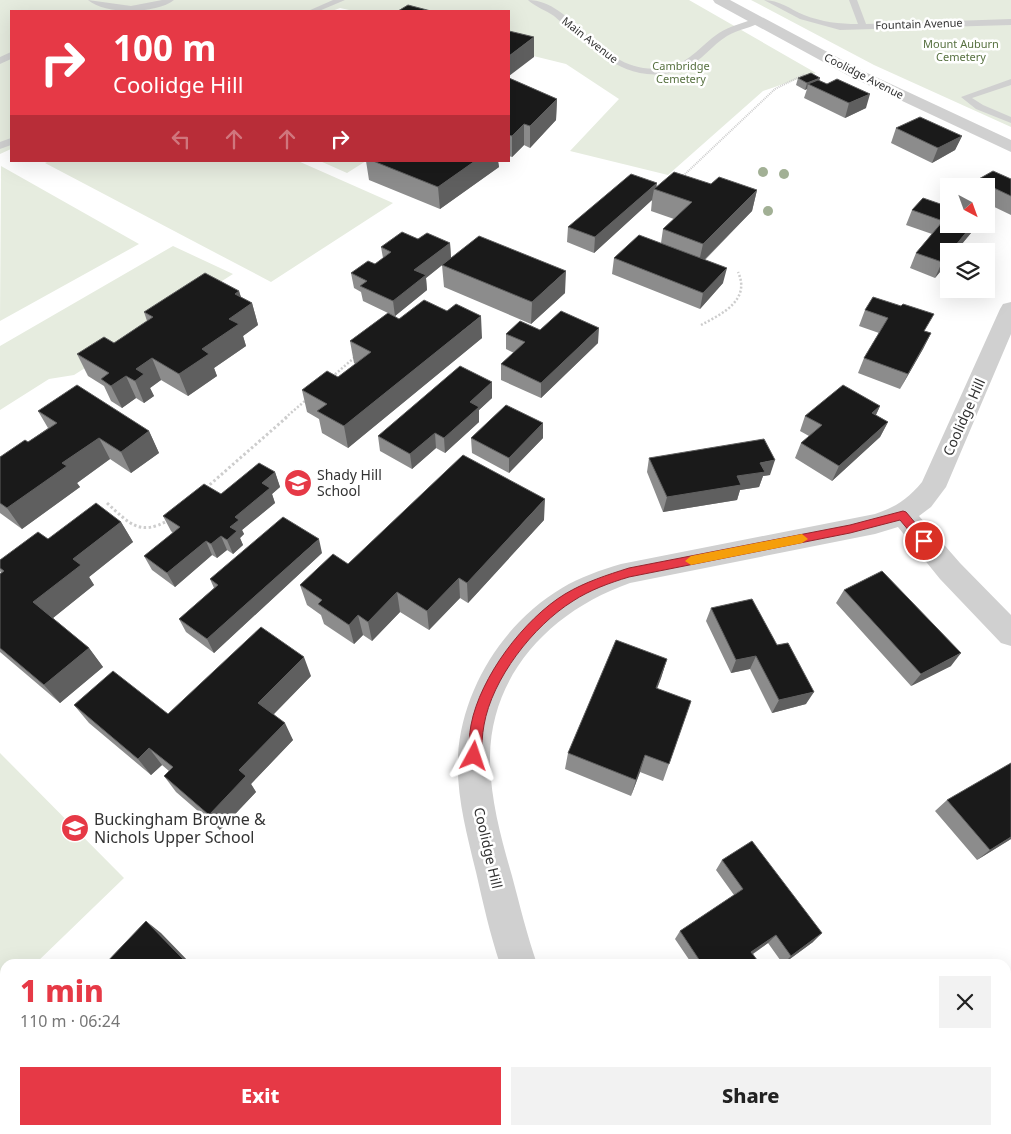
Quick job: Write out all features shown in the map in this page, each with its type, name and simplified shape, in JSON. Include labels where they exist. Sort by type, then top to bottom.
[{"type":"street","name":"Coolidge Avenue","points":[[720,0],[890,90],[1011,147]]},
{"type":"street","name":"Coolidge Hill","points":[[518,959],[484,838],[476,794],[474,756],[477,724],[502,668],[519,643],[542,618],[568,598],[598,582],[629,572],[850,529],[903,515],[922,500],[933,487],[1011,309]]},
{"type":"street","points":[[903,515],[950,571],[1011,634]]},
{"type":"lane","points":[[92,0],[105,7]]},
{"type":"lane","points":[[96,10],[105,7],[141,7],[170,0]]},
{"type":"lane","points":[[315,10],[341,0]]},
{"type":"lane","name":"Main Avenue","points":[[532,0],[559,16],[609,58],[619,64],[644,71],[671,70],[683,66],[692,61],[723,35],[758,21]]},
{"type":"lane","name":"Fountain Avenue","points":[[768,0],[808,20],[826,26],[1011,22]]},
{"type":"lane","points":[[853,0],[864,26]]},
{"type":"lane","points":[[1011,82],[966,97],[968,100],[1011,120]]},
{"type":"path","points":[[682,177],[775,90],[813,71]]},
{"type":"path","points":[[701,325],[730,307],[741,293],[743,279],[738,272]]},
{"type":"path","points":[[328,381],[357,355]]},
{"type":"path","points":[[202,491],[313,394]]},
{"type":"path","points":[[107,503],[134,527],[154,529],[173,517]]},
{"type":"green space","name":"Cambridge Cemetery","points":[[0,0],[689,0],[816,73],[763,91],[668,175],[570,151],[619,99],[566,64],[510,50],[510,10],[349,10],[340,8],[335,10],[10,10],[10,149],[0,154]]},
{"type":"green space","name":"Mount Auburn Cemetery","points":[[751,0],[1011,0],[1011,127],[874,65]]},
{"type":"green space","points":[[300,162],[393,203],[271,282],[45,163]]},
{"type":"green space","points":[[322,162],[364,162],[347,173]]},
{"type":"green space","points":[[1,166],[139,244],[0,321]]},
{"type":"green space","points":[[173,246],[233,274],[74,375],[49,379],[0,410],[0,346]]},
{"type":"green space","points":[[0,753],[124,878],[40,959],[0,959]]},
{"type":"building","points":[[408,5],[427,10],[400,10]]},
{"type":"building","points":[[510,31],[534,37],[510,55]]},
{"type":"building","points":[[811,73],[820,78],[807,83],[798,78]]},
{"type":"building","points":[[510,78],[557,99],[530,126],[524,124],[512,136],[510,135]]},
{"type":"building","points":[[837,79],[870,94],[849,103],[808,84],[818,80],[827,84]]},
{"type":"building","points":[[920,117],[962,136],[938,148],[896,128]]},
{"type":"building","points":[[376,162],[474,162],[438,187]]},
{"type":"building","points":[[993,171],[1011,179],[1011,196],[995,188],[995,178],[981,178]]},
{"type":"building","points":[[674,172],[711,184],[719,177],[757,190],[703,244],[663,229],[692,202],[654,189]]},
{"type":"building","points":[[631,174],[657,183],[595,237],[568,227]]},
{"type":"building","points":[[923,198],[940,204],[940,220],[912,210]]},
{"type":"building","points":[[940,225],[940,233],[966,233],[958,243],[940,243],[940,261],[916,253]]},
{"type":"building","points":[[402,232],[418,239],[427,233],[450,243],[414,270],[426,275],[393,301],[360,286],[367,281],[351,273],[368,261],[375,264],[391,252],[381,247]]},
{"type":"building","points":[[639,235],[727,268],[703,293],[614,258]]},
{"type":"building","points":[[479,236],[566,271],[532,302],[442,265]]},
{"type":"building","points":[[205,273],[239,291],[235,294],[252,303],[229,319],[239,324],[202,349],[209,354],[179,374],[152,358],[136,369],[144,374],[135,381],[126,376],[111,386],[101,379],[109,373],[77,354],[104,337],[114,343],[153,317],[144,312]]},
{"type":"building","points":[[873,297],[934,314],[924,331],[931,333],[908,374],[864,358],[888,318],[865,310]]},
{"type":"building","points":[[424,300],[447,311],[456,304],[481,316],[344,426],[317,411],[327,404],[302,390],[327,371],[338,377],[371,352],[350,341],[388,313],[399,319]]},
{"type":"building","points":[[561,311],[599,328],[541,383],[501,364],[525,342],[506,334],[520,321],[540,330]]},
{"type":"building","points":[[460,366],[492,382],[470,402],[479,407],[444,438],[435,433],[410,454],[378,436]]},
{"type":"building","points":[[77,385],[149,431],[121,452],[99,438],[62,463],[67,466],[7,508],[0,503],[0,457],[25,440],[28,442],[57,423],[38,411]]},
{"type":"building","points":[[843,385],[880,406],[872,413],[888,422],[839,466],[801,443],[822,425],[805,416]]},
{"type":"building","points":[[506,405],[543,423],[509,458],[471,438]]},
{"type":"building","points":[[764,439],[775,460],[760,463],[765,472],[737,476],[741,485],[667,497],[649,458]]},
{"type":"building","points":[[463,455],[545,499],[467,583],[459,578],[427,611],[397,592],[368,622],[358,615],[349,625],[318,604],[322,600],[300,585],[333,554],[348,564]]},
{"type":"building","points":[[259,463],[275,472],[262,483],[270,488],[235,517],[239,520],[230,527],[237,531],[227,540],[221,536],[211,544],[206,541],[167,573],[144,556],[180,527],[163,516],[204,484],[221,494]]},
{"type":"building","points":[[96,503],[121,522],[73,559],[81,565],[33,602],[89,648],[44,685],[0,648],[0,574],[4,571],[0,568],[0,560],[38,532],[48,539]]},
{"type":"building","points":[[283,517],[319,539],[207,639],[179,619],[218,585],[210,579]]},
{"type":"building","points":[[882,571],[961,653],[921,674],[844,590]]},
{"type":"building","points":[[752,599],[777,645],[788,643],[814,692],[779,700],[756,656],[736,660],[711,608]]},
{"type":"building","points":[[261,627],[304,657],[258,703],[285,723],[239,770],[246,776],[209,815],[164,776],[173,767],[149,748],[138,759],[74,705],[113,671],[168,714]]},
{"type":"building","points":[[616,640],[667,659],[656,688],[691,701],[669,764],[645,755],[636,780],[568,753]]},
{"type":"building","points":[[1011,763],[1011,837],[990,850],[947,800]]},
{"type":"building","points":[[752,841],[822,933],[791,956],[776,935],[751,952],[756,959],[699,959],[680,931],[743,889],[722,860]]},
{"type":"building","points":[[146,921],[183,959],[110,959]]},
{"type":"slow traffic","points":[[691,561],[802,539]]},
{"type":"place","name":"Shady Hill School","points":[[298,483]]},
{"type":"place","name":"Buckingham Browne & Nichols Upper School","points":[[75,828]]},
{"type":"route","points":[[474,756],[477,724],[502,668],[519,643],[542,618],[568,598],[598,582],[629,572],[875,524],[903,515],[924,541]]}]
